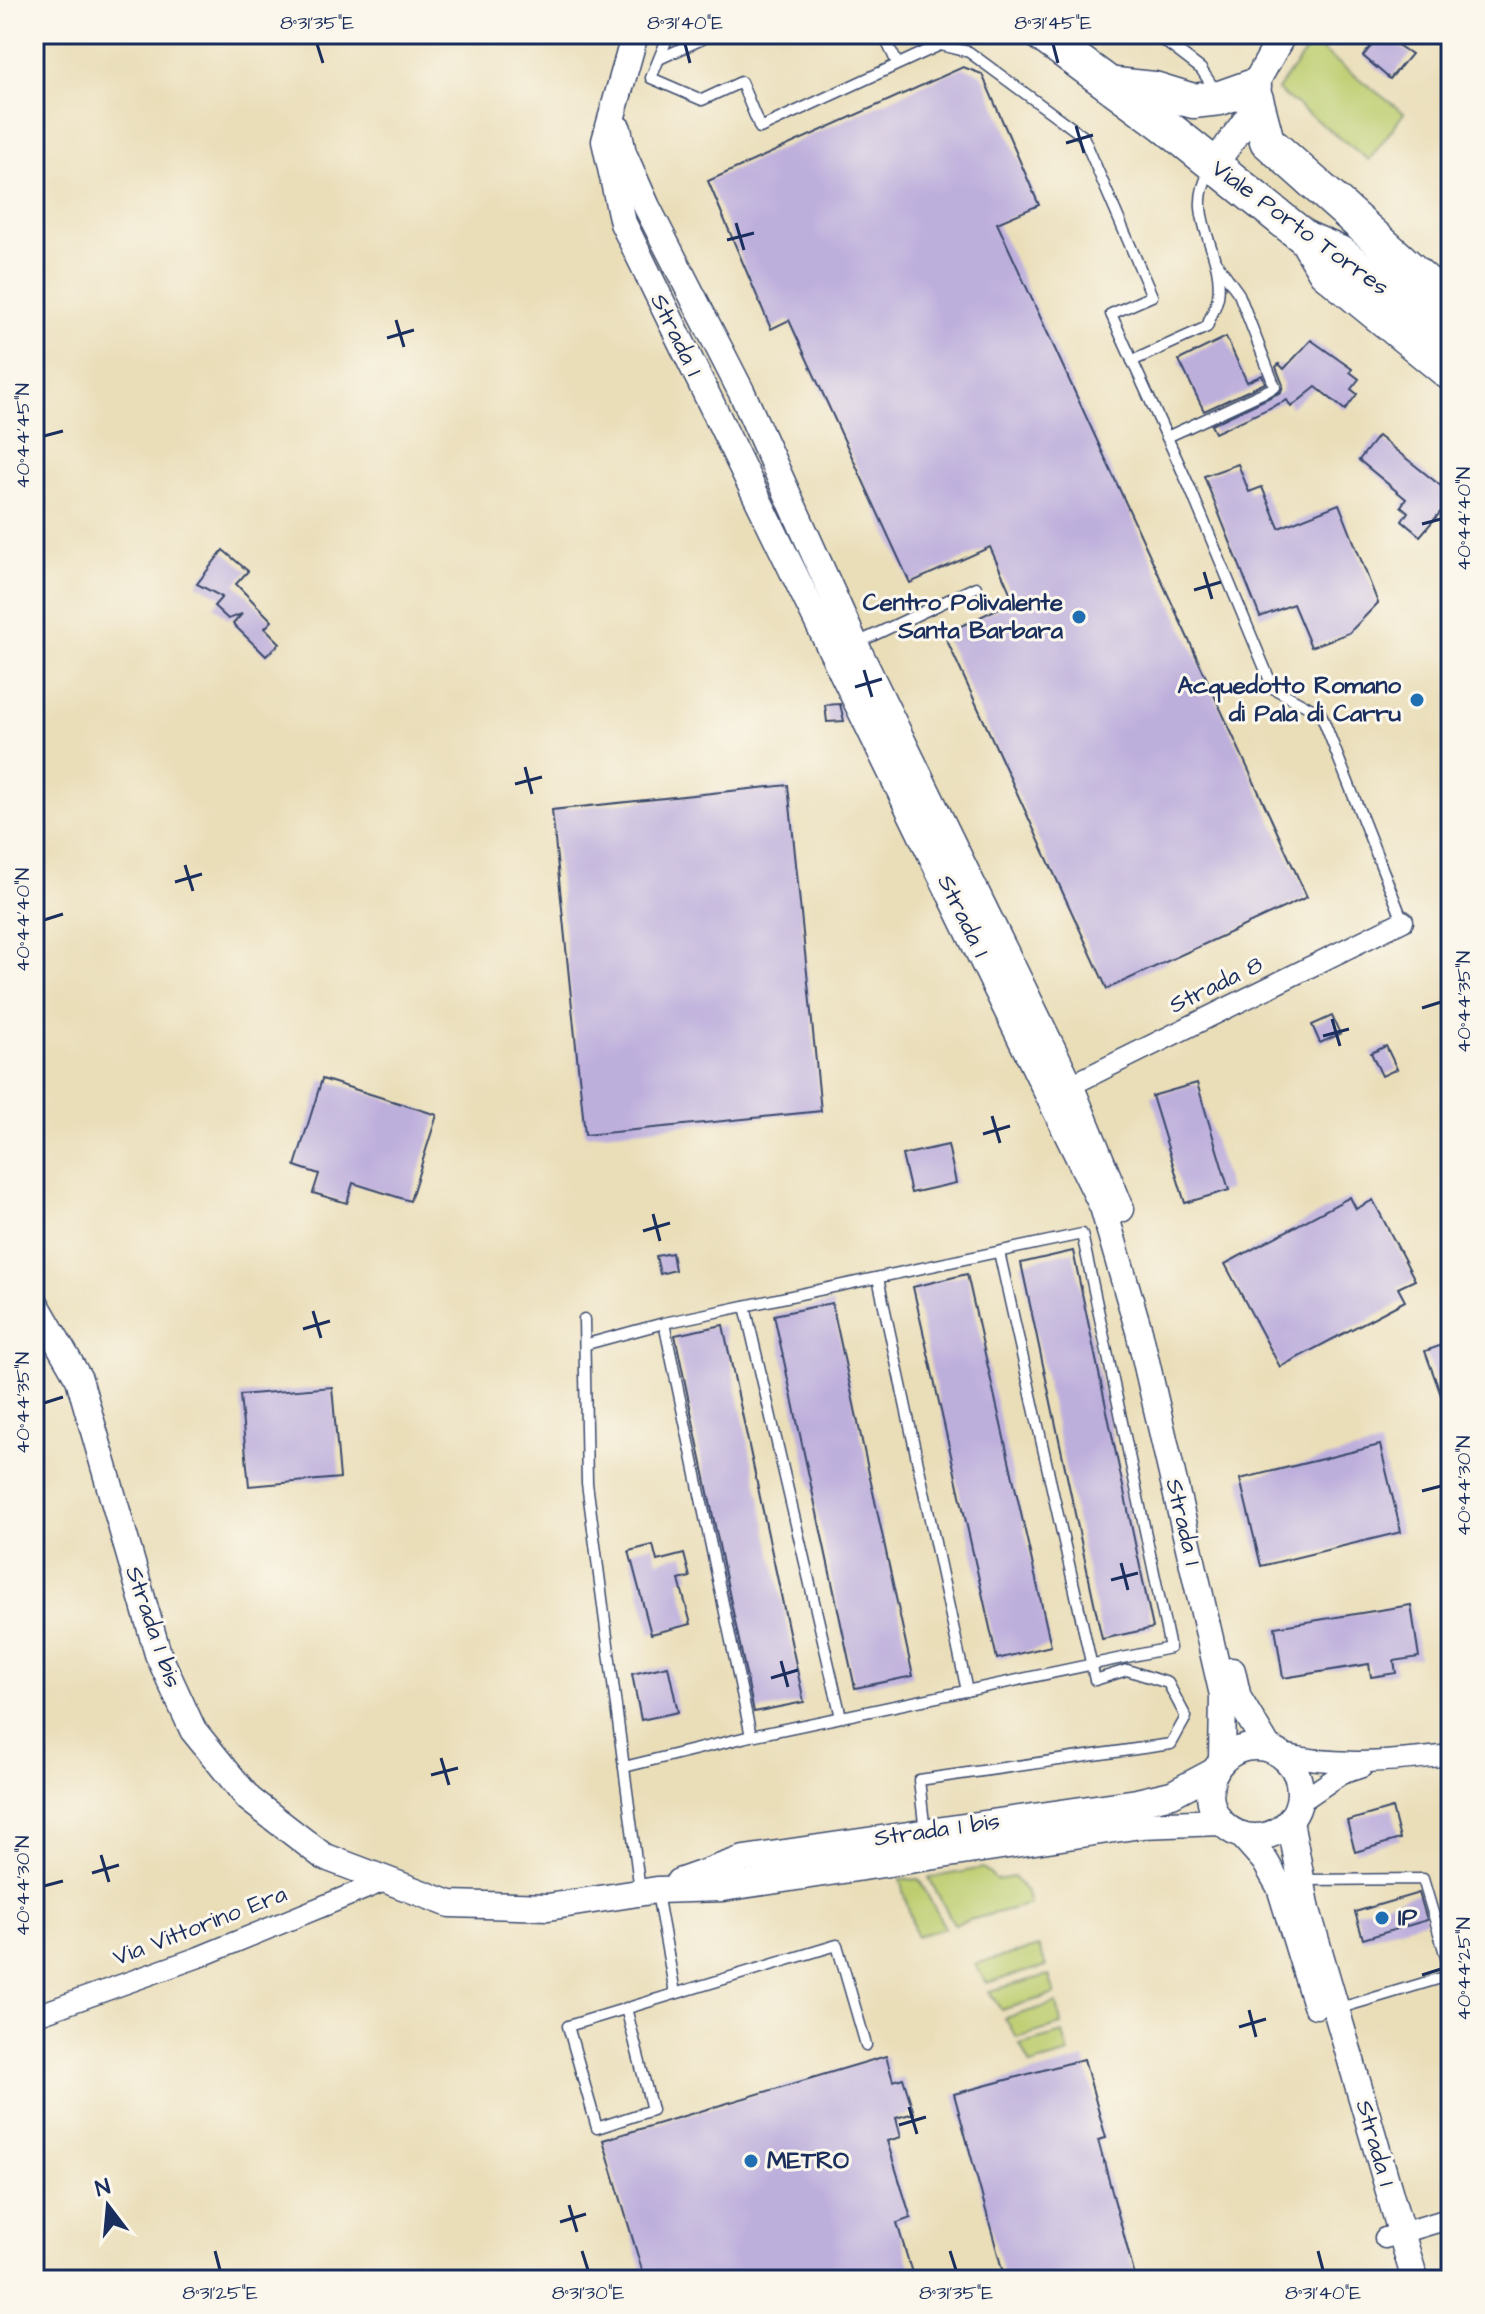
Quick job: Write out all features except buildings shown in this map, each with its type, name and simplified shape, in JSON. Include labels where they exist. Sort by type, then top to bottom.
[{"type":"main road","name":"Viale Porto Torres","points":[[1041,34],[1110,84],[1305,238],[1342,254],[1451,344]]},
{"type":"main road","points":[[1110,84],[1154,89],[1193,101],[1255,92],[1267,141],[1451,305]]},
{"type":"main road","points":[[1305,238],[1325,271],[1451,374]]},
{"type":"street","name":"Strada 1","points":[[635,34],[612,106],[605,141],[623,223],[1060,1090],[1119,1200],[1156,1329],[1238,1698],[1274,1751]]},
{"type":"street","points":[[1213,166],[1250,115],[1255,92],[1283,34]]},
{"type":"street","name":"Strada 1","points":[[612,106],[623,153],[647,207],[742,393],[1060,1090],[1103,1207],[1139,1331],[1223,1695],[1219,1766]]},
{"type":"street","name":"Strada 8","points":[[1060,1090],[1403,921]]},
{"type":"street","name":"Strada 1 bis","points":[[34,1301],[79,1379],[158,1654],[193,1730],[249,1799],[323,1856],[450,1904],[548,1907],[648,1892],[744,1859],[1141,1825],[1232,1829]]},
{"type":"street","points":[[1373,1763],[1341,1774],[1268,1835],[1232,1829],[1210,1794],[1219,1766],[1239,1750],[1274,1751],[1327,1762],[1373,1763],[1451,1755]]},
{"type":"street","points":[[1274,1751],[1297,1774],[1295,1811]]},
{"type":"street","name":"Strada 1 bis","points":[[928,1844],[1172,1794],[1219,1766]]},
{"type":"street","name":"Strada 1","points":[[1295,1811],[1300,1880],[1325,2004]]},
{"type":"street","name":"Strada 1","points":[[1232,1829],[1265,1861],[1280,1887],[1325,2004],[1393,2235],[1415,2280]]},
{"type":"street","name":"Via Vittorino Era","points":[[34,2016],[199,1957],[384,1881]]},
{"type":"street","points":[[1393,2235],[1451,2218]]},
{"type":"street","name":"Strada 1","points":[[1393,2235],[1398,2280]]},
{"type":"lane","points":[[669,34],[651,78],[702,100],[741,82],[760,128],[940,45]]},
{"type":"lane","points":[[659,59],[713,34]]},
{"type":"lane","points":[[883,34],[897,63]]},
{"type":"lane","points":[[918,34],[940,45],[969,52],[1083,136],[1152,296],[1111,314],[1167,437],[1273,688],[1321,714],[1403,921]]},
{"type":"lane","points":[[1155,34],[1201,69],[1220,98]]},
{"type":"lane","points":[[1167,437],[1275,387],[1239,294],[1216,262],[1206,235],[1199,197],[1213,166]]},
{"type":"lane","points":[[1132,361],[1207,327],[1218,297],[1216,262]]},
{"type":"lane","points":[[855,644],[976,587]]},
{"type":"lane","points":[[587,1344],[664,1323],[1082,1234],[1170,1648],[751,1736],[624,1767]]},
{"type":"lane","points":[[928,1844],[919,1780],[1171,1744],[1186,1717],[1168,1683],[1127,1670],[1095,1680],[999,1252]]},
{"type":"lane","points":[[878,1278],[967,1691]]},
{"type":"lane","points":[[745,1306],[841,1717]]},
{"type":"lane","points":[[584,1319],[587,1344],[587,1483],[624,1767],[648,1892],[675,1993]]},
{"type":"lane","points":[[664,1323],[751,1736]]},
{"type":"lane","points":[[1300,1880],[1423,1879],[1451,1974],[1325,2004]]},
{"type":"lane","points":[[626,2008],[652,2110],[597,2128],[568,2026],[626,2008],[837,1945],[866,2045]]},
{"type":"green space","points":[[1312,43],[1404,113],[1369,160],[1277,90]]},
{"type":"green space","points":[[983,1868],[996,1880],[1013,1877],[1027,1893],[1030,1904],[954,1924],[929,1878]]},
{"type":"green space","points":[[919,1879],[945,1928],[916,1936],[900,1880]]},
{"type":"green space","points":[[1039,1947],[1046,1966],[986,1983],[975,1964]]},
{"type":"green space","points":[[1049,1975],[1055,1994],[1001,2010],[989,1991]]},
{"type":"green space","points":[[1057,2003],[1061,2025],[1017,2038],[1005,2018]]},
{"type":"green space","points":[[1063,2033],[1069,2054],[1030,2065],[1020,2045]]},
{"type":"place","name":"Centro Polivalente Santa Barbara","points":[[1079,617]]},
{"type":"place","name":"Acquedotto Romano di Pala di Carru","points":[[1417,700]]},
{"type":"place","name":"IP","points":[[1382,1918]]},
{"type":"place","name":"METRO","points":[[751,2161]]}]
